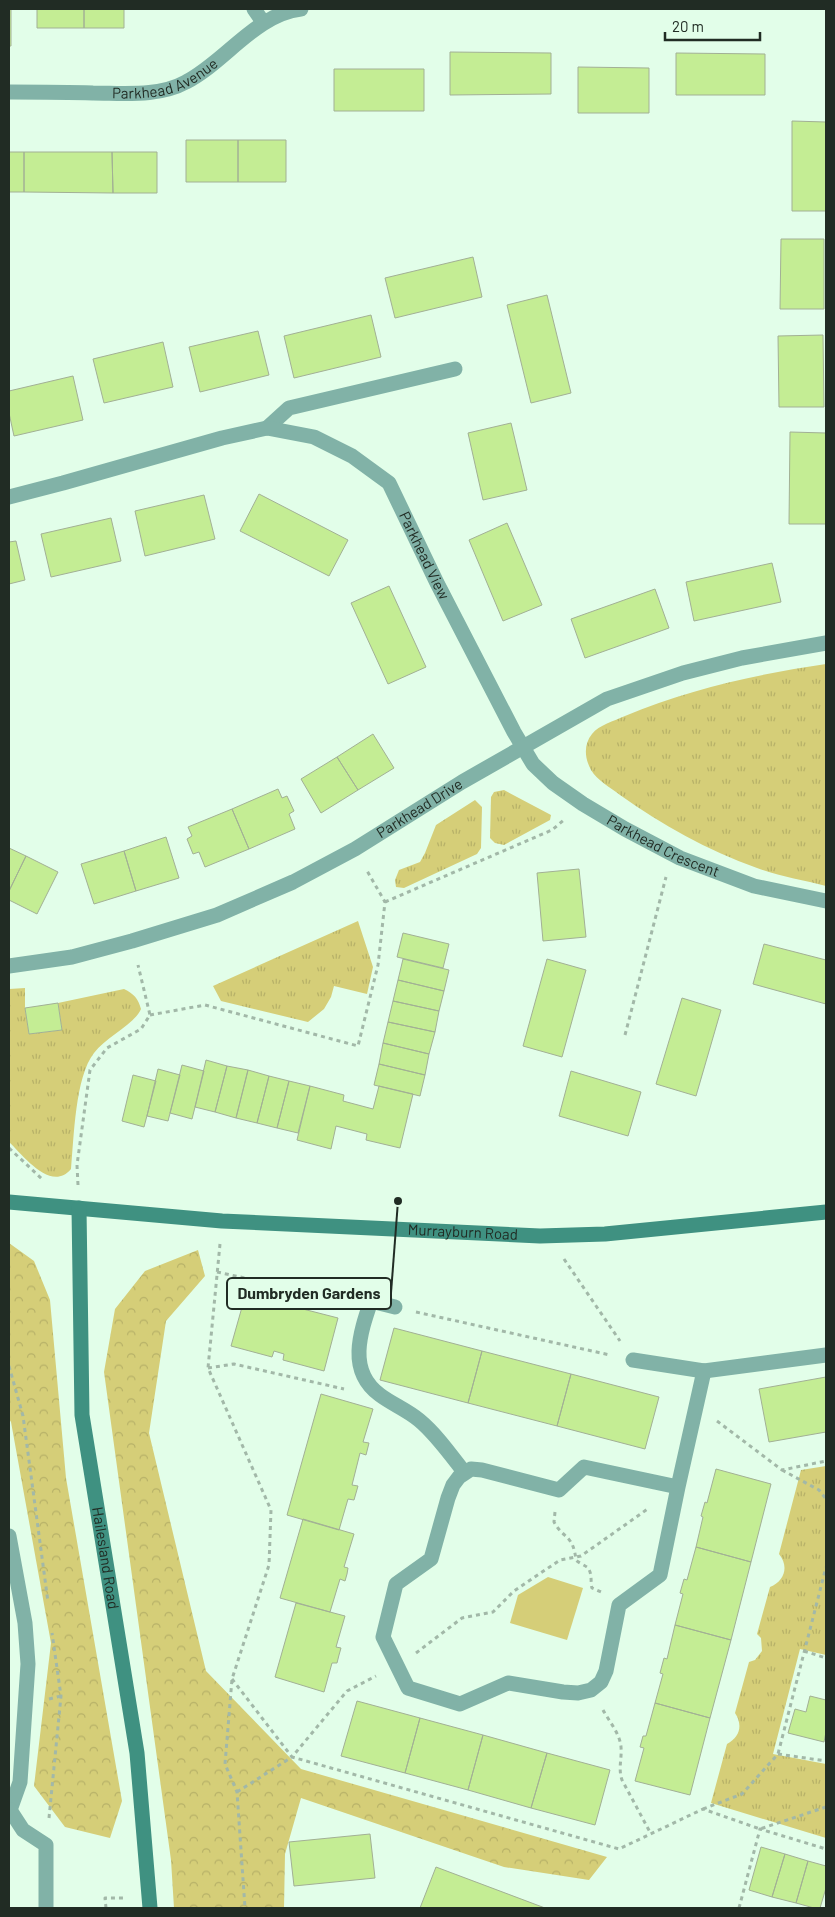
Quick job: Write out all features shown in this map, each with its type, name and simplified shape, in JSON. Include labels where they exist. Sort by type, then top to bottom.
[{"type":"street","points":[[254,9],[264,22]]},
{"type":"street","name":"Parkhead Avenue","points":[[9,92],[121,93],[165,91],[186,82],[207,69],[264,22],[301,9]]},
{"type":"street","name":"Parkhead View","points":[[267,428],[289,408],[456,369]]},
{"type":"street","name":"Parkhead View","points":[[9,497],[222,438],[267,428],[314,437],[352,456],[389,483],[437,582],[524,748]]},
{"type":"street","name":"Parkhead Drive","points":[[9,966],[72,957],[217,915],[293,882],[355,849],[462,782],[607,700],[683,673],[742,658],[826,643]]},
{"type":"street","name":"Parkhead Crescent","points":[[524,748],[533,764],[553,783],[583,804],[680,858],[754,886],[826,901]]},
{"type":"street","name":"Murrayburn Road","points":[[9,1202],[222,1221],[549,1235],[605,1234],[826,1212]]},
{"type":"street","name":"Hailesland Road","points":[[79,1208],[82,1415],[137,1753],[150,1908]]},
{"type":"street","points":[[332,1296],[371,1300],[395,1307]]},
{"type":"street","points":[[371,1300],[360,1337],[359,1357],[361,1374],[369,1386],[380,1396],[418,1419],[430,1430],[464,1472]]},
{"type":"street","points":[[633,1360],[704,1371],[826,1355]]},
{"type":"street","points":[[678,1487],[584,1467],[560,1490],[482,1470],[471,1469],[464,1472],[450,1492],[431,1559],[396,1584],[383,1637],[408,1688],[460,1704],[508,1683],[578,1693],[591,1690],[601,1682],[606,1671],[618,1605],[660,1575],[704,1371]]},
{"type":"street","points":[[9,1536],[25,1623],[28,1664],[20,1782],[10,1810],[23,1830],[46,1845],[46,1908]]},
{"type":"path","points":[[385,902],[552,830],[583,804]]},
{"type":"path","points":[[150,1014],[204,1005],[358,1046],[378,965],[385,902],[355,849]]},
{"type":"path","points":[[625,1035],[666,877],[680,858]]},
{"type":"path","points":[[79,1208],[77,1165],[90,1070],[107,1048],[141,1029],[150,1014],[132,941]]},
{"type":"path","points":[[549,1235],[633,1360]]},
{"type":"path","points":[[219,1265],[208,1368],[271,1510],[268,1565],[232,1678],[226,1764],[237,1792],[245,1908]]},
{"type":"path","points":[[217,1272],[332,1296]]},
{"type":"path","points":[[395,1307],[633,1360]]},
{"type":"path","points":[[208,1368],[234,1364],[341,1390],[369,1386]]},
{"type":"path","points":[[697,1405],[782,1470],[826,1494]]},
{"type":"path","points":[[782,1470],[826,1461]]},
{"type":"path","points":[[237,1792],[292,1757],[347,1692],[397,1666],[462,1618],[492,1612],[514,1591],[552,1565],[560,1560],[581,1556],[678,1487]]},
{"type":"path","points":[[560,1490],[554,1522],[574,1546],[576,1560],[587,1568],[591,1574],[590,1582],[592,1588],[609,1595],[618,1605]]},
{"type":"path","points":[[819,1490],[826,1499]]},
{"type":"path","points":[[232,1678],[292,1757],[619,1849],[703,1809],[742,1794],[778,1754],[826,1567]]},
{"type":"path","points":[[804,1651],[826,1658]]},
{"type":"path","points":[[591,1690],[618,1736],[621,1748],[619,1772],[651,1834]]},
{"type":"path","points":[[778,1754],[826,1761]]},
{"type":"path","points":[[760,1829],[826,1808]]},
{"type":"path","points":[[703,1809],[826,1849]]},
{"type":"path","points":[[740,1908],[760,1829]]},
{"type":"green space","points":[[826,664],[826,886],[765,871],[703,845],[652,817],[604,784],[589,766],[586,757],[586,747],[592,734],[599,728],[649,706],[699,690],[749,678]]},
{"type":"green space","points":[[504,790],[551,815],[550,820],[504,845],[495,843],[490,838],[491,797],[494,792]]},
{"type":"green space","points":[[475,800],[482,807],[481,848],[477,854],[404,888],[396,887],[395,880],[399,870],[420,862],[436,825]]},
{"type":"green space","points":[[358,921],[373,967],[367,994],[334,986],[331,997],[324,1009],[308,1022],[221,1001],[213,986]]},
{"type":"green space","points":[[25,988],[25,1008],[29,1034],[62,1030],[58,1003],[124,989],[135,997],[141,1009],[133,1020],[99,1047],[88,1064],[76,1108],[71,1169],[63,1175],[55,1177],[46,1174],[29,1163],[9,1142],[9,989]]},
{"type":"green space","points":[[9,1243],[34,1261],[50,1300],[66,1478],[122,1801],[110,1838],[65,1827],[34,1786],[51,1643],[9,1419]]},
{"type":"green space","points":[[198,1250],[205,1276],[166,1321],[149,1433],[206,1671],[301,1769],[607,1857],[589,1880],[504,1867],[301,1798],[285,1854],[284,1908],[174,1908],[171,1860],[104,1372],[115,1309],[145,1271]]},
{"type":"green space","points":[[826,1466],[826,1655],[800,1649],[773,1754],[826,1764],[826,1838],[711,1803],[727,1744],[735,1738],[739,1730],[739,1722],[735,1713],[749,1662],[755,1660],[762,1651],[761,1638],[757,1634],[770,1587],[779,1581],[784,1573],[784,1563],[779,1554],[801,1470]]},
{"type":"green space","points":[[548,1577],[583,1588],[567,1640],[510,1623],[518,1595]]},
{"type":"building","points":[[9,9],[11,9],[11,46],[9,46]]},
{"type":"building","points":[[37,9],[84,9],[84,28],[37,28]]},
{"type":"building","points":[[84,9],[124,9],[124,28],[84,28]]},
{"type":"building","points":[[450,52],[551,53],[551,94],[450,95]]},
{"type":"building","points":[[676,53],[765,54],[765,95],[676,95]]},
{"type":"building","points":[[578,67],[649,68],[649,113],[578,113]]},
{"type":"building","points":[[334,69],[424,69],[424,111],[334,111]]},
{"type":"building","points":[[792,121],[826,122],[826,211],[792,211]]},
{"type":"building","points":[[186,140],[238,140],[238,182],[186,182]]},
{"type":"building","points":[[238,140],[286,140],[286,182],[238,182]]},
{"type":"building","points":[[9,152],[24,152],[24,192],[9,192]]},
{"type":"building","points":[[24,152],[112,152],[113,193],[24,192]]},
{"type":"building","points":[[112,152],[157,152],[157,193],[113,193]]},
{"type":"building","points":[[781,239],[824,239],[824,309],[780,309]]},
{"type":"building","points":[[473,257],[482,297],[395,318],[385,278]]},
{"type":"building","points":[[547,295],[571,393],[531,403],[507,305]]},
{"type":"building","points":[[371,315],[381,357],[294,378],[284,336]]},
{"type":"building","points":[[258,331],[269,375],[200,392],[189,347]]},
{"type":"building","points":[[823,335],[824,407],[779,407],[778,336]]},
{"type":"building","points":[[163,342],[173,387],[104,403],[93,359]]},
{"type":"building","points":[[73,376],[83,420],[14,436],[9,413],[9,391]]},
{"type":"building","points":[[511,423],[527,490],[483,500],[468,433]]},
{"type":"building","points":[[790,432],[826,433],[826,524],[789,524]]},
{"type":"building","points":[[259,494],[348,540],[329,576],[240,531]]},
{"type":"building","points":[[204,495],[215,539],[145,556],[135,511]]},
{"type":"building","points":[[111,518],[121,561],[51,577],[41,534]]},
{"type":"building","points":[[507,523],[542,605],[503,621],[469,540]]},
{"type":"building","points":[[16,541],[25,580],[9,584],[9,542]]},
{"type":"building","points":[[772,563],[781,602],[694,621],[686,582]]},
{"type":"building","points":[[389,586],[426,667],[388,684],[351,603]]},
{"type":"building","points":[[655,589],[669,628],[585,658],[571,619]]},
{"type":"building","points":[[373,734],[394,768],[358,790],[337,757]]},
{"type":"building","points":[[337,757],[358,790],[321,813],[301,779]]},
{"type":"building","points":[[278,789],[282,798],[287,796],[294,811],[289,814],[295,829],[249,849],[232,809]]},
{"type":"building","points":[[232,809],[249,849],[205,867],[199,852],[193,854],[187,839],[192,836],[188,827]]},
{"type":"building","points":[[166,837],[179,878],[136,891],[124,851]]},
{"type":"building","points":[[9,848],[26,856],[9,891]]},
{"type":"building","points":[[124,851],[136,891],[94,904],[81,864]]},
{"type":"building","points":[[26,856],[58,872],[37,914],[9,900],[9,891]]},
{"type":"building","points":[[579,869],[586,937],[543,941],[537,873]]},
{"type":"building","points":[[403,933],[449,944],[443,968],[397,957]]},
{"type":"building","points":[[764,944],[826,960],[826,1004],[753,984]]},
{"type":"building","points":[[403,959],[449,970],[444,991],[398,980]]},
{"type":"building","points":[[547,959],[586,970],[562,1057],[523,1046]]},
{"type":"building","points":[[398,980],[444,991],[439,1011],[393,1001]]},
{"type":"building","points":[[682,998],[721,1010],[696,1096],[656,1084]]},
{"type":"building","points":[[393,1001],[439,1011],[435,1032],[388,1022]]},
{"type":"building","points":[[58,1003],[62,1030],[29,1034],[25,1008]]},
{"type":"building","points":[[388,1022],[435,1032],[429,1054],[383,1043]]},
{"type":"building","points":[[383,1043],[429,1054],[425,1075],[379,1064]]},
{"type":"building","points":[[206,1060],[227,1066],[215,1112],[195,1107]]},
{"type":"building","points":[[379,1064],[425,1075],[420,1096],[374,1085]]},
{"type":"building","points":[[182,1065],[204,1071],[192,1119],[170,1113]]},
{"type":"building","points":[[227,1066],[248,1070],[236,1118],[215,1112]]},
{"type":"building","points":[[158,1069],[180,1075],[168,1121],[147,1116]]},
{"type":"building","points":[[248,1070],[269,1076],[257,1123],[236,1118]]},
{"type":"building","points":[[571,1071],[641,1092],[628,1136],[559,1116]]},
{"type":"building","points":[[133,1075],[156,1081],[144,1127],[122,1121]]},
{"type":"building","points":[[269,1076],[289,1081],[277,1128],[257,1123]]},
{"type":"building","points":[[289,1081],[310,1086],[298,1133],[277,1128]]},
{"type":"building","points":[[310,1086],[344,1095],[343,1101],[373,1109],[379,1086],[413,1094],[400,1148],[366,1140],[367,1134],[336,1126],[331,1149],[297,1140]]},
{"type":"building","points":[[246,1293],[283,1303],[285,1296],[301,1301],[299,1308],[338,1318],[324,1371],[283,1360],[284,1354],[274,1351],[272,1357],[231,1346]]},
{"type":"building","points":[[394,1328],[482,1351],[468,1403],[380,1380]]},
{"type":"building","points":[[482,1351],[571,1374],[557,1426],[468,1403]]},
{"type":"building","points":[[571,1374],[659,1397],[645,1449],[557,1426]]},
{"type":"building","points":[[826,1377],[826,1432],[769,1442],[759,1389]]},
{"type":"building","points":[[321,1394],[373,1409],[363,1442],[369,1443],[366,1455],[360,1453],[352,1485],[358,1486],[354,1500],[348,1499],[339,1530],[287,1515]]},
{"type":"building","points":[[716,1469],[771,1484],[751,1562],[696,1547],[703,1517],[701,1516],[705,1502],[707,1503]]},
{"type":"building","points":[[303,1519],[354,1534],[344,1567],[348,1568],[345,1581],[340,1579],[330,1612],[280,1598]]},
{"type":"building","points":[[696,1547],[751,1562],[731,1640],[675,1625],[683,1594],[680,1593],[684,1579],[687,1580]]},
{"type":"building","points":[[296,1603],[345,1616],[336,1647],[341,1648],[337,1663],[332,1663],[324,1692],[275,1677]]},
{"type":"building","points":[[675,1625],[731,1640],[710,1718],[655,1703],[663,1674],[660,1673],[664,1658],[667,1659]]},
{"type":"building","points":[[810,1696],[826,1700],[826,1732],[824,1742],[788,1733],[795,1709],[806,1712]]},
{"type":"building","points":[[357,1701],[420,1718],[405,1773],[341,1756]]},
{"type":"building","points":[[655,1703],[710,1718],[690,1795],[635,1781],[644,1748],[640,1747],[643,1736],[646,1736]]},
{"type":"building","points":[[420,1718],[483,1735],[468,1790],[405,1773]]},
{"type":"building","points":[[483,1735],[547,1753],[531,1808],[468,1790]]},
{"type":"building","points":[[547,1753],[610,1770],[595,1825],[531,1808]]},
{"type":"building","points":[[370,1834],[375,1878],[294,1886],[289,1842]]},
{"type":"building","points":[[761,1847],[785,1854],[772,1897],[749,1890]]},
{"type":"building","points":[[785,1854],[808,1861],[796,1903],[772,1897]]},
{"type":"building","points":[[808,1861],[826,1866],[826,1888],[820,1908],[796,1903]]},
{"type":"building","points":[[436,1867],[545,1908],[420,1908]]},
{"type":"place","name":"Dumbryden Gardens","points":[[398,1201]]}]
